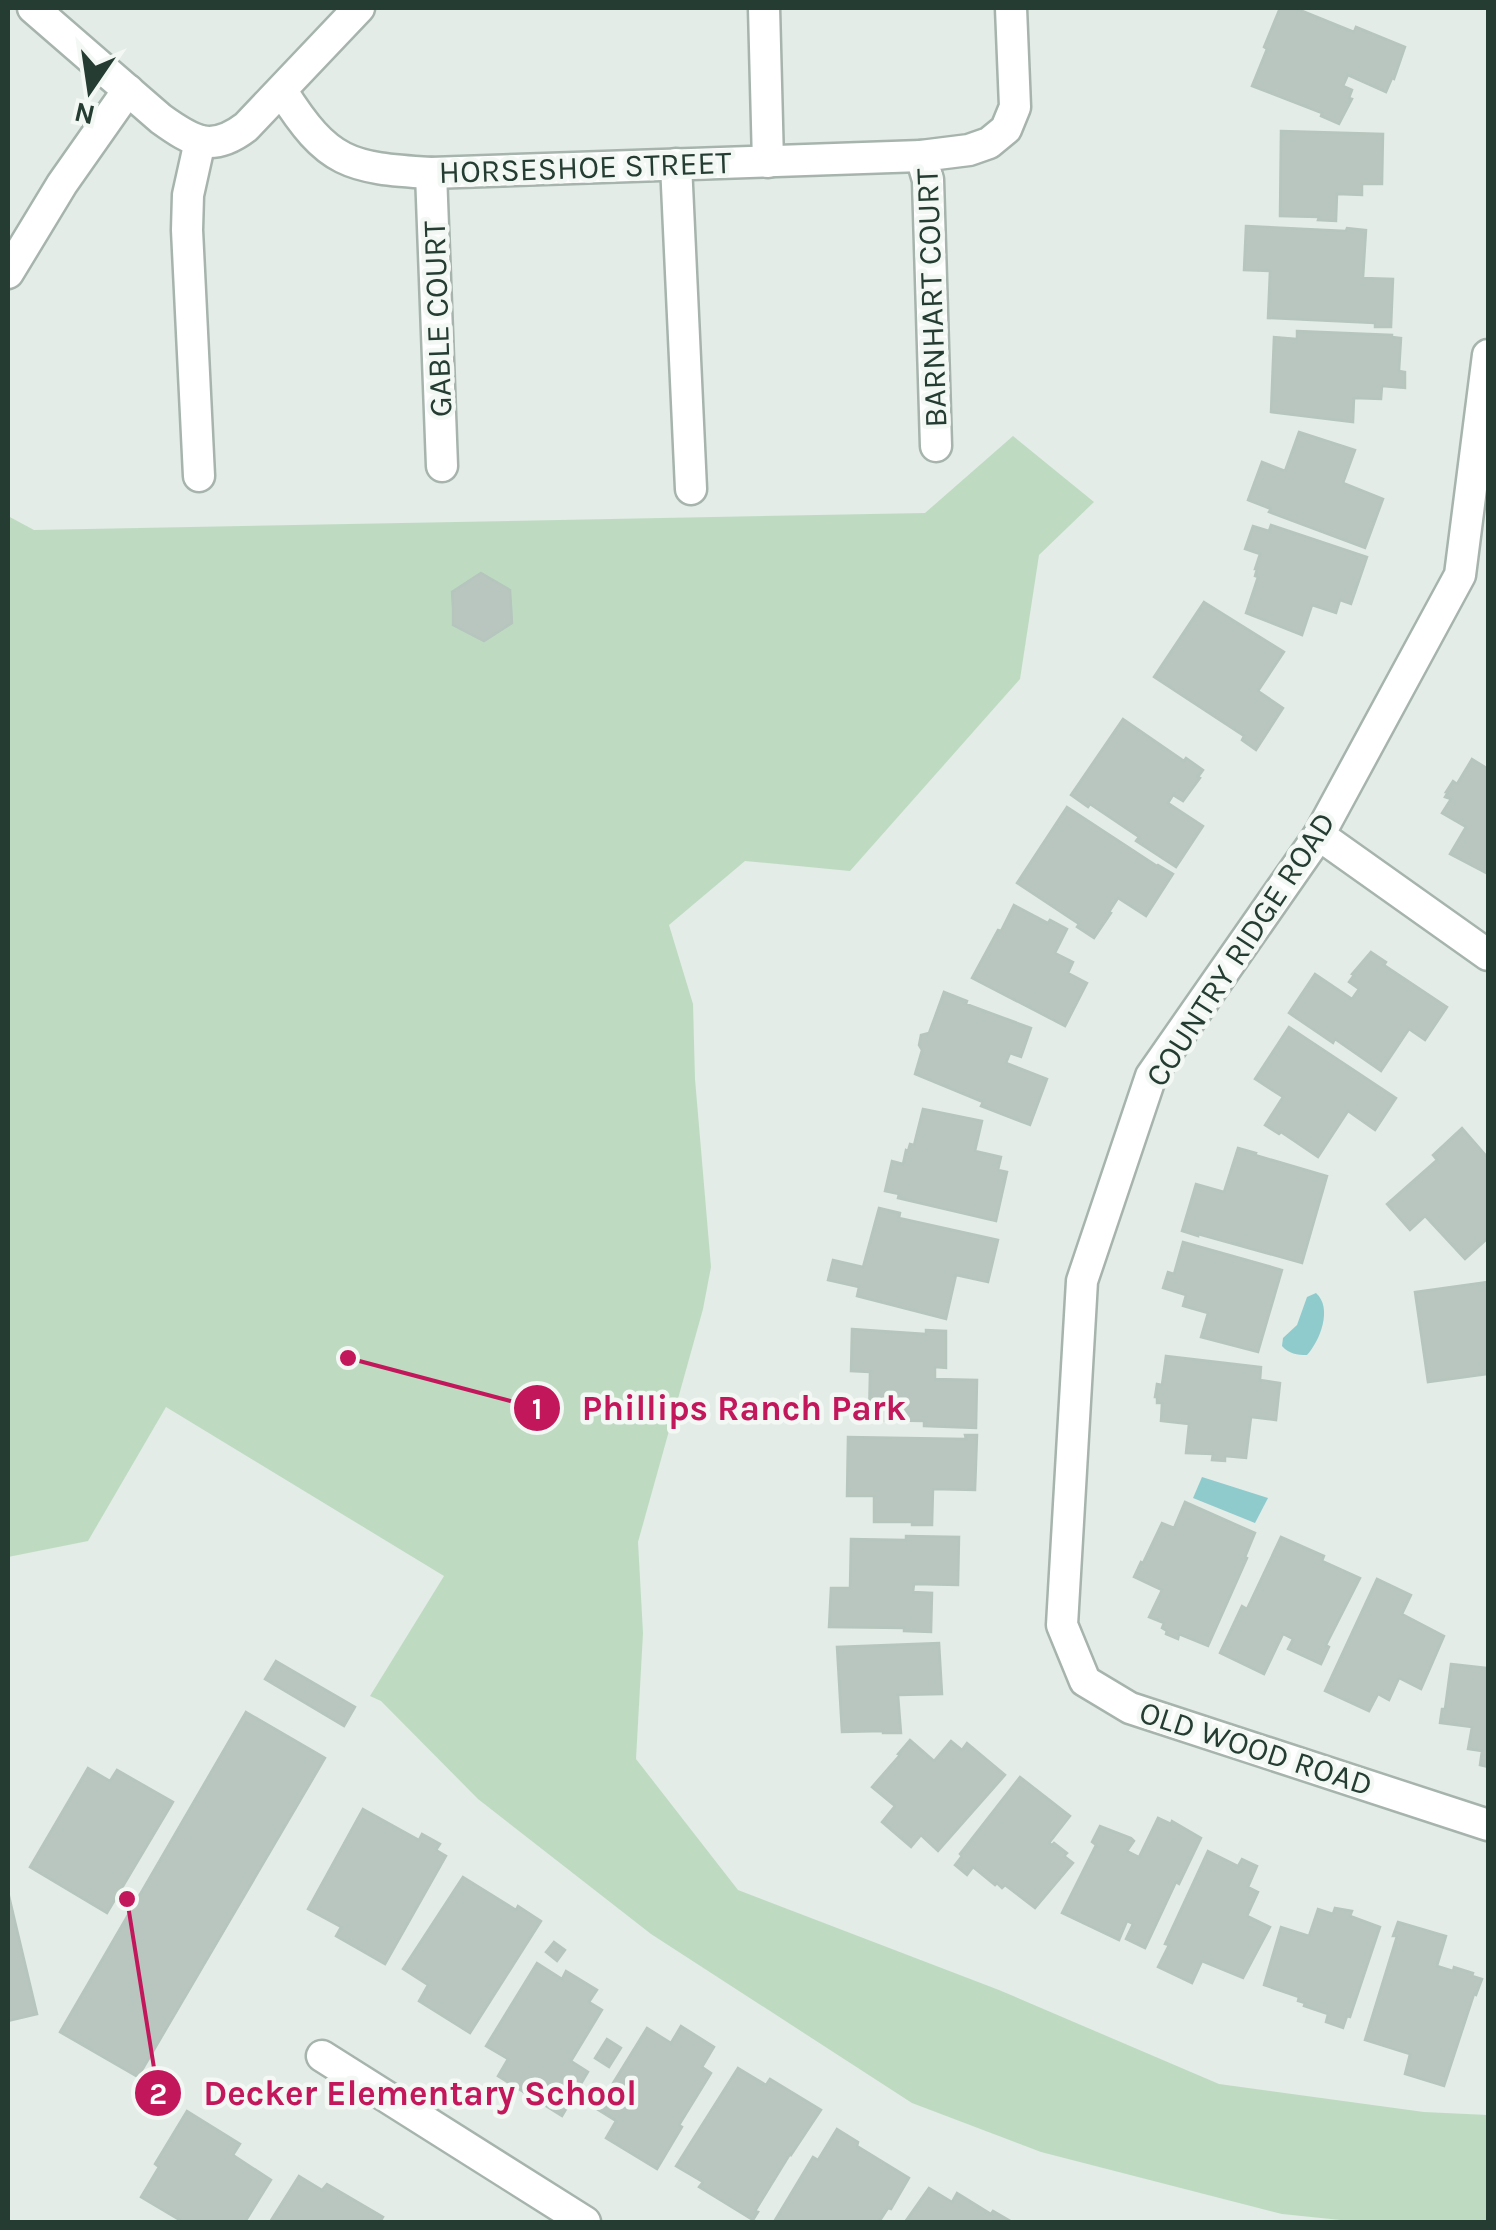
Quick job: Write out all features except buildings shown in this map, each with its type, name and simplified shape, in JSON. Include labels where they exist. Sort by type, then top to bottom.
[{"type":"street","points":[[33,8],[180,132],[213,144],[232,138],[360,8]]},
{"type":"street","points":[[764,8],[768,162]]},
{"type":"street","name":"BARNHART COURT","points":[[936,446],[928,180],[921,156],[969,150],[989,143],[1006,129],[1015,106],[1012,8]]},
{"type":"street","points":[[8,272],[62,184],[128,90]]},
{"type":"street","name":"HORSESHOE STREET","points":[[282,91],[302,124],[324,145],[349,162],[380,170],[431,173],[921,156]]},
{"type":"street","points":[[199,476],[187,230],[188,195],[200,142]]},
{"type":"street","points":[[676,164],[691,489]]},
{"type":"street","name":"GABLE COURT","points":[[431,173],[442,466]]},
{"type":"street","name":"COUNTRY RIDGE ROAD","points":[[1062,1626],[1082,1281],[1151,1076],[1318,835],[1460,575],[1488,355]]},
{"type":"street","points":[[1318,835],[1488,955]]},
{"type":"street","name":"OLD WOOD ROAD","points":[[1062,1626],[1085,1681],[1130,1708],[1488,1825]]},
{"type":"street","points":[[322,2056],[585,2222]]},
{"type":"green space","points":[[1013,436],[1094,502],[1039,555],[1020,679],[850,871],[745,861],[669,925],[693,1004],[695,1079],[711,1267],[703,1309],[638,1542],[643,1633],[636,1759],[738,1890],[999,1990],[1219,2084],[1424,2112],[1488,2115],[1488,2222],[1360,2222],[1282,2214],[1041,2152],[912,2103],[651,1934],[478,1799],[381,1701],[370,1696],[444,1576],[166,1407],[88,1541],[8,1557],[8,516],[34,530],[925,513]]},
{"type":"water","points":[[1316,1293],[1324,1307],[1320,1333],[1307,1355],[1290,1352],[1282,1346],[1283,1338],[1297,1325],[1307,1297]]},
{"type":"water","points":[[1202,1477],[1268,1498],[1255,1523],[1193,1498]]},
{"type":"place","name":"Phillips Ranch Park","points":[[348,1358]]},
{"type":"place","name":"Decker Elementary School","points":[[127,1899]]}]
